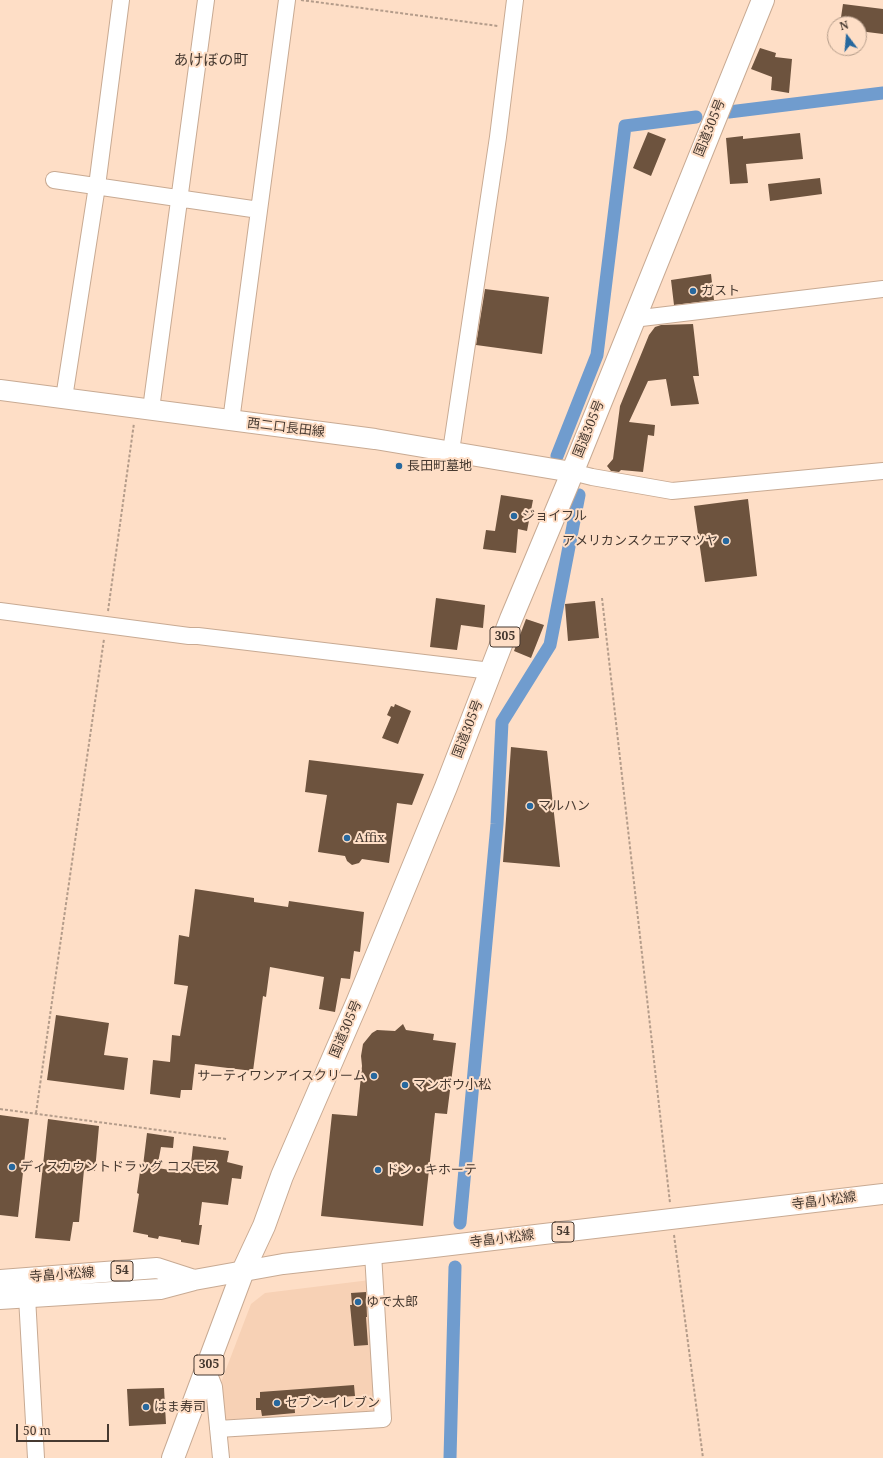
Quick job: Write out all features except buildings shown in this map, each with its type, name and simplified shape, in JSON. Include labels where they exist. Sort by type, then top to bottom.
[{"type":"highway","name":"国道305号","points":[[173,1458],[242,1271],[264,1226],[282,1176],[363,989],[443,794],[491,671],[763,0]]},
{"type":"main road","name":"西二口長田線","points":[[0,390],[374,439],[572,472]]},
{"type":"main road","name":"寺畠小松線","points":[[0,1299],[160,1289],[194,1280],[282,1264],[373,1254],[671,1210],[883,1194]]},
{"type":"main road","name":"寺畠小松線","points":[[0,1280],[157,1268],[194,1280]]},
{"type":"street","points":[[64,398],[97,186],[122,0]]},
{"type":"street","points":[[144,408],[179,198],[206,0]]},
{"type":"street","points":[[231,421],[287,0]]},
{"type":"street","points":[[451,451],[498,138],[515,0]]},
{"type":"street","points":[[54,180],[258,210]]},
{"type":"street","points":[[633,320],[883,289]]},
{"type":"street","points":[[572,472],[672,491],[883,471]]},
{"type":"street","points":[[0,611],[491,671]]},
{"type":"street","points":[[218,1429],[383,1419],[373,1254]]},
{"type":"street","points":[[27,1297],[36,1458]]},
{"type":"street","points":[[207,1369],[214,1387],[221,1458]]},
{"type":"path","points":[[299,0],[512,27]]},
{"type":"path","points":[[36,1113],[106,625],[144,408]]},
{"type":"path","points":[[602,598],[671,1210],[703,1458]]},
{"type":"path","points":[[0,1109],[226,1139]]},
{"type":"shaded area","points":[[370,1280],[378,1409],[372,1416],[223,1424],[220,1385],[251,1304],[265,1293]]},
{"type":"waterway","points":[[729,112],[883,93]]},
{"type":"waterway","points":[[557,456],[597,355],[625,126],[696,117]]},
{"type":"waterway","points":[[460,1223],[497,824],[502,722],[550,645],[579,495]]},
{"type":"waterway","points":[[450,1458],[455,1267]]},
{"type":"place","name":"ガスト","points":[[693,291]]},
{"type":"place","name":"長田町墓地","points":[[399,466]]},
{"type":"place","name":"ジョイフル","points":[[514,516]]},
{"type":"place","name":"アメリカンスクエアマツヤ","points":[[726,541]]},
{"type":"place","name":"マルハン","points":[[530,806]]},
{"type":"place","name":"Affix","points":[[347,838]]},
{"type":"place","name":"サーティワンアイスクリーム","points":[[374,1076]]},
{"type":"place","name":"マンボウ小松","points":[[405,1085]]},
{"type":"place","name":"ディスカウントドラッグ コスモス","points":[[12,1167]]},
{"type":"place","name":"ドン・キホーテ","points":[[378,1170]]},
{"type":"place","name":"ゆで太郎","points":[[358,1302]]},
{"type":"place","name":"セブン-イレブン","points":[[277,1403]]},
{"type":"place","name":"はま寿司","points":[[146,1407]]},
{"type":"district","name":"あけぼの町","points":[[211,61]]}]
